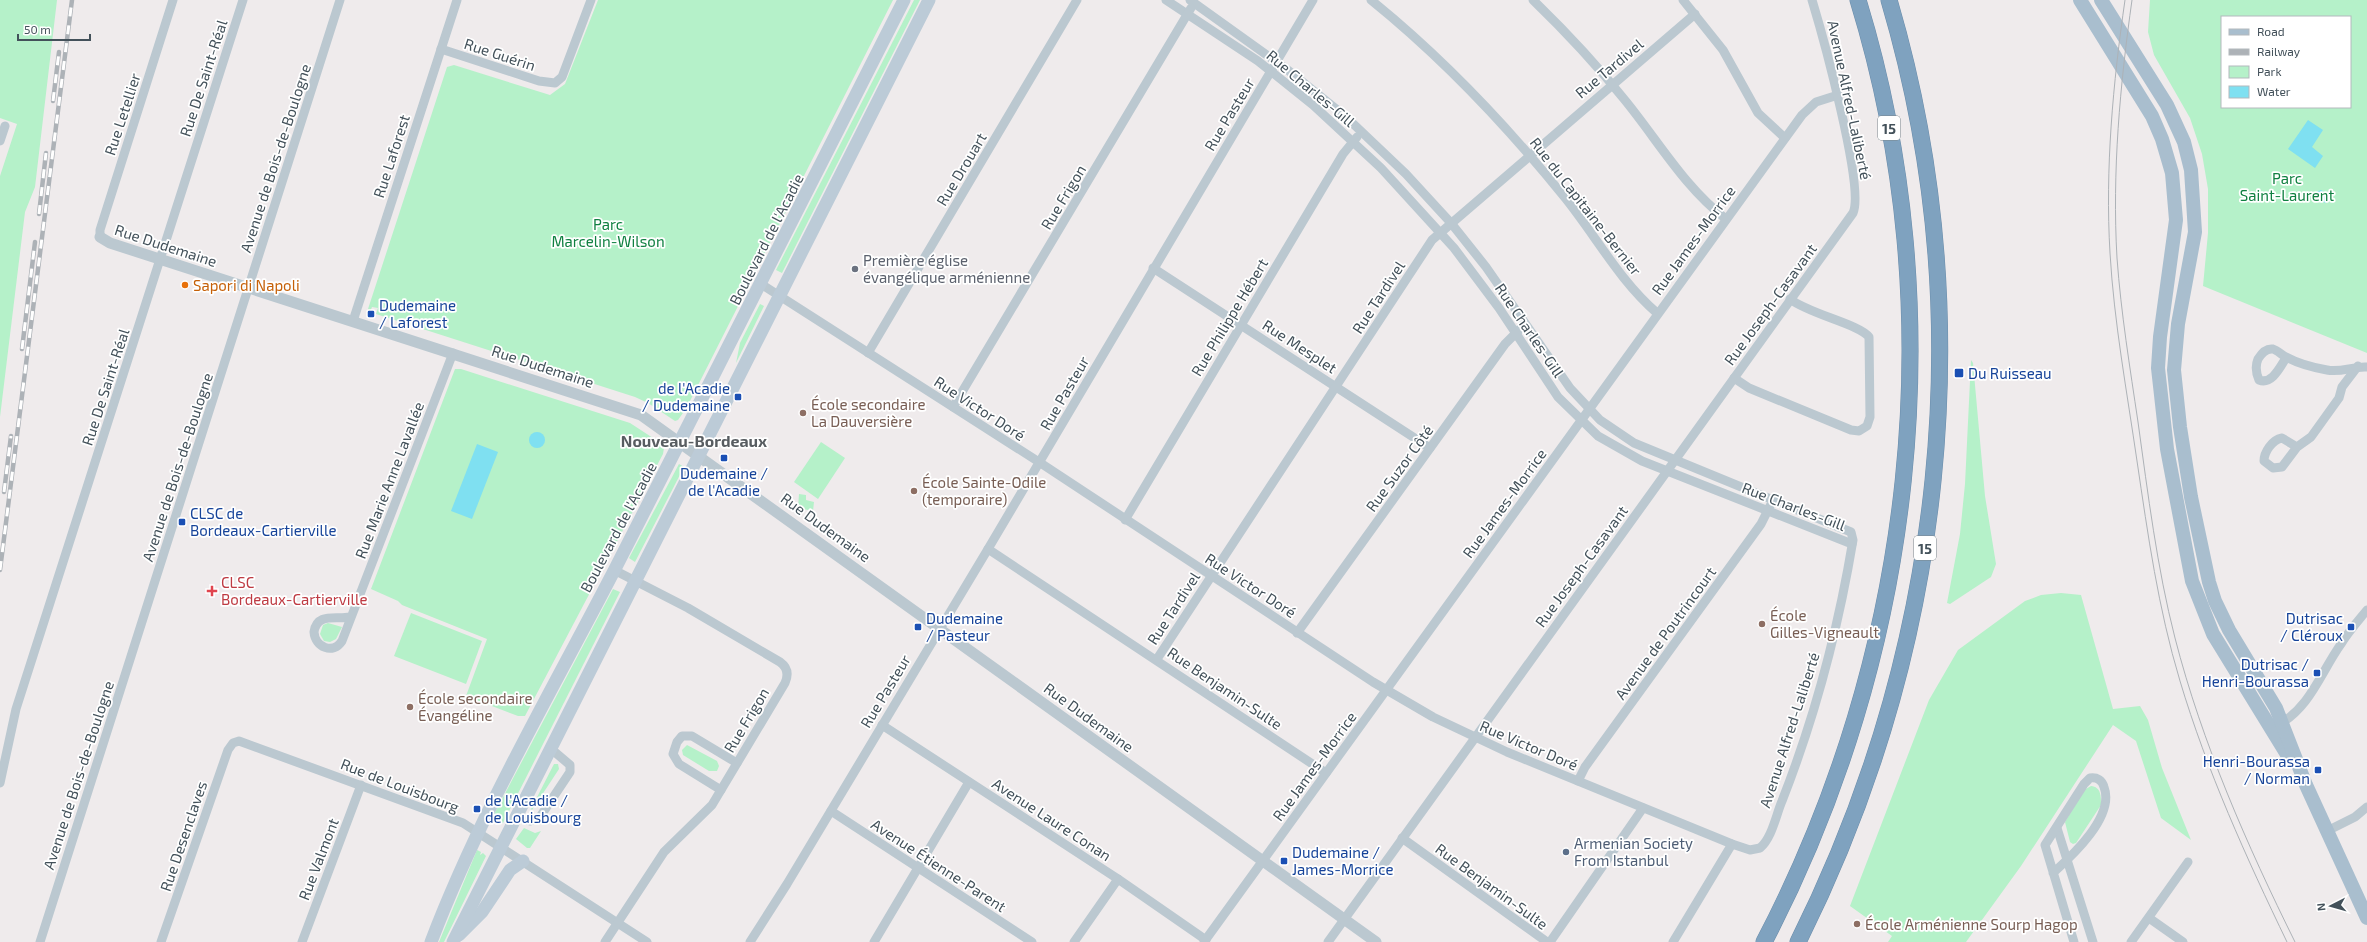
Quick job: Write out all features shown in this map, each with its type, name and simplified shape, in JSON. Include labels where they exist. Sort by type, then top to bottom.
[{"type":"highway","name":"15","points":[[1764,942],[1812,841],[1852,733],[1883,617],[1903,489],[1910,380],[1909,314],[1905,240],[1885,109],[1858,0]]},
{"type":"highway","name":"15","points":[[1798,942],[1850,826],[1874,761],[1891,705],[1921,576],[1935,469],[1940,349],[1934,236],[1918,121],[1889,0]]},
{"type":"main road","name":"Boulevard de l'Acadie","points":[[431,942],[477,831],[681,442],[904,0]]},
{"type":"main road","points":[[453,941],[929,0]]},
{"type":"main road","points":[[2080,0],[2146,105],[2162,139],[2174,184],[2176,220],[2158,362],[2163,422],[2175,501],[2188,566],[2201,608],[2223,651],[2277,726],[2306,785],[2367,918]]},
{"type":"main road","points":[[2102,0],[2162,94],[2186,151],[2192,181],[2195,223],[2175,347],[2174,370],[2180,427],[2192,503],[2203,560],[2215,601],[2229,630],[2272,701],[2277,726]]},
{"type":"main road","points":[[453,941],[482,912],[510,870],[523,861]]},
{"type":"street","name":"Rue Letellier","points":[[100,237],[100,230],[173,0]]},
{"type":"street","name":"Rue De Saint-Réal","points":[[0,784],[15,714],[243,0]]},
{"type":"street","name":"Avenue de Bois-de-Boulogne","points":[[40,942],[340,0]]},
{"type":"street","name":"Rue Laforest","points":[[353,321],[456,0]]},
{"type":"street","name":"Rue Guérin","points":[[441,49],[551,84],[557,82],[562,76],[591,0]]},
{"type":"street","name":"Rue Drouart","points":[[868,352],[1078,0]]},
{"type":"street","name":"Rue Charles-Gill","points":[[1166,0],[1188,13],[1271,71],[1353,141],[1440,232],[1516,332],[1558,397],[1580,420],[1615,448],[1666,471],[1852,544],[1853,536],[1850,530],[1627,440],[1609,428],[1588,409],[1567,384],[1527,324],[1451,223],[1400,168],[1362,132],[1276,61],[1193,1]]},
{"type":"street","name":"Rue Pasteur","points":[[750,942],[831,811],[988,549],[1312,0]]},
{"type":"street","name":"Rue du Capitaine-Bernier","points":[[1371,0],[1424,46],[1468,88],[1530,155],[1581,219],[1625,281],[1657,313]]},
{"type":"street","points":[[1533,0],[1570,36],[1612,84],[1695,191],[1726,219]]},
{"type":"street","points":[[1683,0],[1723,50],[1758,113],[1785,138]]},
{"type":"street","name":"Avenue Alfred-Laliberté","points":[[1812,0],[1838,95],[1854,181],[1856,207]]},
{"type":"street","name":"Rue Frigon","points":[[953,407],[1188,13],[1193,1]]},
{"type":"street","name":"Rue Tardivel","points":[[1156,660],[1430,244],[1440,232],[1695,14]]},
{"type":"street","name":"Rue James-Morrice","points":[[1205,941],[1657,313],[1785,138],[1811,105],[1838,95]]},
{"type":"street","points":[[0,141],[5,126]]},
{"type":"street","name":"Rue Philippe Hébert","points":[[1125,520],[1343,154],[1362,132]]},
{"type":"street","name":"Rue Joseph-Casavant","points":[[1328,942],[1856,207]]},
{"type":"street","name":"Rue Dudemaine","points":[[100,237],[110,243],[630,410],[648,419],[1376,942]]},
{"type":"street","name":"Rue Mesplet","points":[[1153,268],[1242,324],[1430,448]]},
{"type":"street","name":"Rue Victor Doré","points":[[761,284],[779,294],[1039,462],[1297,633],[1445,724],[1474,738],[1732,844],[1747,849],[1757,849]]},
{"type":"street","points":[[1734,378],[1749,388],[1850,430],[1858,431],[1867,426],[1870,418],[1870,337],[1861,331],[1803,308],[1790,299]]},
{"type":"street","name":"Rue Suzor Côté","points":[[1297,633],[1505,344],[1516,332],[1527,324]]},
{"type":"street","name":"Rue Marie Anne Lavallée","points":[[350,617],[453,353]]},
{"type":"street","points":[[2286,358],[2326,370],[2339,372],[2363,367]]},
{"type":"street","points":[[2363,367],[2367,373]]},
{"type":"street","points":[[2297,447],[2311,437],[2339,398],[2342,387],[2363,367]]},
{"type":"street","name":"Avenue de Poutrincourt","points":[[1578,781],[1585,767],[1768,511],[1773,499]]},
{"type":"street","name":"Avenue Alfred-Laliberté","points":[[1757,849],[1762,846],[1768,836],[1812,716],[1832,645],[1852,544]]},
{"type":"street","name":"Rue Benjamin-Sulte","points":[[988,549],[1326,773]]},
{"type":"street","name":"Rue Frigon","points":[[605,942],[664,852],[709,809],[787,677],[786,668],[780,662],[699,614],[614,570]]},
{"type":"street","points":[[2277,726],[2303,706],[2341,644],[2367,610]]},
{"type":"street","name":"Avenue Laure Conan","points":[[882,725],[1118,879],[1205,941]]},
{"type":"street","points":[[721,790],[677,763],[672,754],[677,742],[682,736],[692,736],[737,763]]},
{"type":"street","name":"Rue de Louisbourg","points":[[235,742],[242,741],[250,743],[463,823],[647,942]]},
{"type":"street","name":"Rue Desenclaves","points":[[161,942],[228,750],[235,742]]},
{"type":"street","points":[[515,817],[530,821],[540,817],[570,772],[570,766],[550,748]]},
{"type":"street","points":[[2053,873],[2077,850],[2106,808],[2105,788],[2099,779],[2094,777],[2087,780],[2045,845],[2053,873],[2074,942]]},
{"type":"street","points":[[874,942],[969,782]]},
{"type":"street","name":"Rue Valmont","points":[[302,942],[361,785]]},
{"type":"street","points":[[2327,831],[2355,817],[2367,807]]},
{"type":"street","points":[[1550,942],[1643,808]]},
{"type":"street","name":"Avenue Étienne-Parent","points":[[831,811],[1032,942]]},
{"type":"street","points":[[2057,828],[2066,861],[2093,942]]},
{"type":"street","name":"Rue Benjamin-Sulte","points":[[1402,838],[1547,942]]},
{"type":"street","points":[[1673,942],[1732,844]]},
{"type":"street","points":[[2131,942],[2188,862]]},
{"type":"street","points":[[1074,942],[1118,879]]},
{"type":"street","points":[[2149,918],[2183,942]]},
{"type":"green space","points":[[0,0],[57,0],[35,187],[25,212],[0,417],[0,176],[17,124],[0,118]]},
{"type":"green space","name":"Parc Marcelin-Wilson","points":[[598,0],[893,0],[689,403],[685,404],[683,409],[685,410],[678,420],[675,421],[648,403],[635,397],[376,314],[378,308],[372,307],[370,312],[368,309],[447,67],[454,65],[550,95],[565,84]]},
{"type":"green space","points":[[914,0],[920,0],[782,273],[776,270]]},
{"type":"green space","name":"Parc Saint-Laurent","points":[[2150,0],[2367,0],[2367,353],[2203,286],[2208,233],[2208,189],[2202,154],[2190,118],[2154,55],[2148,32]]},
{"type":"green space","points":[[760,304],[764,306],[736,363],[740,343]]},
{"type":"green space","points":[[1971,360],[1973,363],[1985,496],[1996,564],[1991,577],[1950,604],[1947,603],[1960,534],[1965,484]]},
{"type":"green space","points":[[455,369],[461,369],[630,423],[653,438],[651,440],[655,443],[657,441],[664,448],[663,454],[525,716],[518,716],[466,696],[487,639],[402,605],[398,601],[371,589]]},
{"type":"green space","points":[[821,442],[845,458],[818,499],[794,482]]},
{"type":"green space","points":[[679,464],[684,467],[635,562],[629,558]]},
{"type":"green space","points":[[799,494],[806,495],[806,500],[814,502],[813,511],[798,508]]},
{"type":"green space","points":[[613,589],[620,592],[503,823],[492,818]]},
{"type":"green space","points":[[2061,593],[2081,595],[2113,709],[2140,706],[2148,720],[2162,768],[2191,840],[2161,818],[2136,741],[2113,725],[2021,866],[1966,942],[1888,942],[1892,936],[1850,906],[1929,700],[1958,650],[2025,601],[2041,595]]},
{"type":"green space","points":[[411,613],[482,641],[466,684],[394,656]]},
{"type":"green space","points":[[328,623],[342,627],[336,639],[330,642],[324,641],[320,634],[323,625]]},
{"type":"green space","points":[[687,745],[717,761],[719,766],[717,771],[709,771],[683,755],[682,750]]},
{"type":"green space","points":[[554,764],[558,764],[559,769],[532,810],[531,809]]},
{"type":"green space","points":[[2091,786],[2099,790],[2101,805],[2076,843],[2073,844],[2070,842],[2065,822],[2084,790]]},
{"type":"green space","points":[[524,828],[535,833],[541,831],[530,848],[527,848],[516,839]]},
{"type":"green space","points":[[477,850],[481,852],[480,855],[483,853],[486,856],[444,942],[439,942]]},
{"type":"water","points":[[2308,120],[2323,130],[2312,147],[2323,156],[2315,168],[2288,149]]},
{"type":"water","points":[[2321,190],[2331,197],[2331,200],[2325,203],[2317,198],[2316,192]]},
{"type":"water","points":[[534,432],[540,432],[545,437],[543,446],[540,448],[534,448],[529,443],[529,437]]},
{"type":"water","points":[[477,444],[498,452],[472,519],[451,511]]},
{"type":"tram line","points":[[2125,0],[2117,63],[2109,158],[2110,253],[2125,383],[2150,544],[2172,654],[2202,748],[2228,813],[2287,942]]},
{"type":"tram line","points":[[2132,0],[2124,64],[2116,161],[2117,258],[2126,340],[2158,558],[2175,638],[2198,716],[2243,831],[2295,942]]},
{"type":"railway","points":[[0,570],[72,0]]},
{"type":"railway","points":[[53,101],[59,52]]},
{"type":"railway","points":[[39,214],[46,153]]},
{"type":"railway","points":[[22,349],[35,242]]},
{"type":"railway","points":[[4,492],[11,436]]},
{"type":"place","name":"Première église évangélique arménienne","points":[[855,269]]},
{"type":"place","name":"Sapori di Napoli","points":[[185,285]]},
{"type":"place","name":"Dudemaine / Laforest","points":[[371,314]]},
{"type":"place","name":"Du Ruisseau","points":[[1959,373]]},
{"type":"place","name":"de l'Acadie / Dudemaine","points":[[738,397]]},
{"type":"place","name":"École secondaire La Dauversière","points":[[803,413]]},
{"type":"place","name":"Dudemaine / de l'Acadie","points":[[724,458]]},
{"type":"place","name":"École Sainte-Odile (temporaire)","points":[[914,491]]},
{"type":"place","name":"CLSC de Bordeaux-Cartierville","points":[[182,522]]},
{"type":"place","name":"CLSC Bordeaux-Cartierville","points":[[212,591]]},
{"type":"place","name":"École Gilles-Vigneault","points":[[1762,624]]},
{"type":"place","name":"Dudemaine / Pasteur","points":[[918,627]]},
{"type":"place","name":"Dutrisac / Cléroux","points":[[2351,627]]},
{"type":"place","name":"Dutrisac / Henri-Bourassa","points":[[2317,673]]},
{"type":"place","name":"École secondaire Évangéline","points":[[410,707]]},
{"type":"place","name":"Henri-Bourassa / Norman","points":[[2318,770]]},
{"type":"place","name":"de l'Acadie / de Louisbourg","points":[[477,809]]},
{"type":"place","name":"Armenian Society From Istanbul","points":[[1566,852]]},
{"type":"place","name":"Dudemaine / James-Morrice","points":[[1284,861]]},
{"type":"place","name":"École Arménienne Sourp Hagop","points":[[1857,924]]},
{"type":"district","name":"Nouveau-Bordeaux","points":[[694,440]]}]
